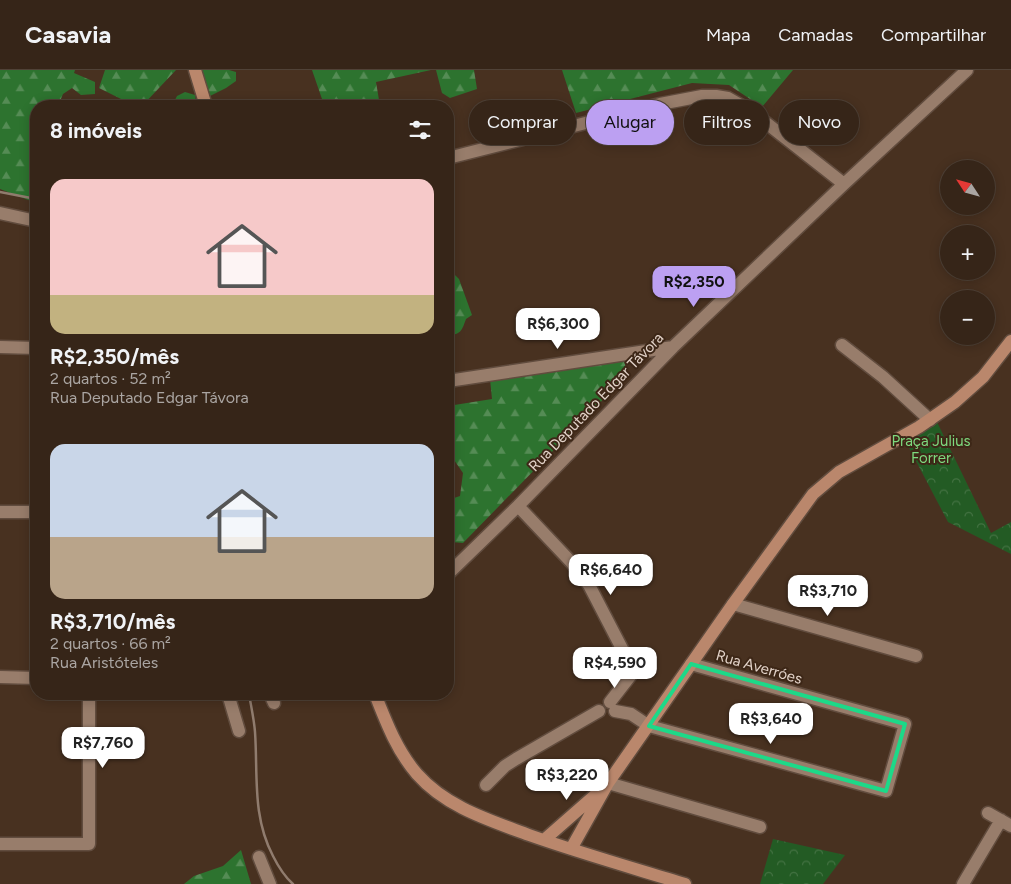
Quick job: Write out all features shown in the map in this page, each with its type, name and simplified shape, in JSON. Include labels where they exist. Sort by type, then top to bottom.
[{"type":"main road","points":[[195,70],[204,100]]},
{"type":"main road","points":[[571,849],[608,783],[806,502],[820,486],[839,472],[930,420],[955,402],[983,377],[1011,343]]},
{"type":"main road","points":[[377,700],[400,751],[418,774],[438,794],[467,810],[544,840],[685,884]]},
{"type":"main road","points":[[544,840],[608,783]]},
{"type":"street","name":"Rua Deputado Edgar Távora","points":[[454,568],[518,506],[672,347],[963,71]]},
{"type":"street","points":[[454,156],[660,104],[693,97],[716,96],[728,98],[752,111],[844,184]]},
{"type":"street","points":[[0,213],[30,220]]},
{"type":"street","points":[[842,345],[883,377],[930,420]]},
{"type":"street","points":[[454,379],[672,347]]},
{"type":"street","points":[[0,348],[30,348]]},
{"type":"street","points":[[518,506],[572,562],[589,584],[631,666],[631,675],[613,706]]},
{"type":"street","points":[[0,512],[30,512]]},
{"type":"street","points":[[733,604],[916,656]]},
{"type":"street","name":"Rua Averróes","points":[[649,726],[886,791],[905,724],[691,664]]},
{"type":"street","points":[[0,677],[30,678]]},
{"type":"street","points":[[0,844],[89,844],[89,700]]},
{"type":"street","points":[[230,700],[239,731]]},
{"type":"street","points":[[486,785],[516,758],[599,711],[600,707],[613,706],[631,714],[649,726]]},
{"type":"street","points":[[608,783],[760,828]]},
{"type":"street","points":[[963,884],[1006,823],[988,813]]},
{"type":"street","points":[[259,856],[270,884]]},
{"type":"highlighted area","points":[[691,664],[905,724],[886,791],[649,726]]},
{"type":"green space","points":[[0,70],[75,70],[74,73],[95,82],[95,94],[81,95],[72,88],[63,94],[60,100],[30,100],[30,201],[0,189]]},
{"type":"green space","points":[[105,70],[176,70],[148,100],[123,100],[99,88]]},
{"type":"green space","points":[[202,70],[229,70],[236,72],[236,81],[210,96]]},
{"type":"green space","points":[[312,70],[431,70],[376,82],[379,100],[319,100],[322,99]]},
{"type":"green space","points":[[436,70],[474,70],[477,89],[450,98],[442,93]]},
{"type":"green space","points":[[562,70],[793,70],[768,100],[752,100],[729,85],[692,83],[626,100],[586,100],[586,110],[576,113],[576,100],[572,100]]},
{"type":"green space","points":[[185,92],[195,95],[196,100],[175,100],[177,96]]},
{"type":"green space","points":[[454,274],[459,279],[472,315],[466,319],[458,333],[454,334]]},
{"type":"green space","points":[[624,359],[627,375],[463,543],[454,542],[454,498],[460,496],[463,473],[454,460],[454,405],[492,399],[490,379]]},
{"type":"green space","name":"Praça Julius Forrer","points":[[937,422],[991,533],[1011,522],[1011,554],[948,522],[906,442]]},
{"type":"green space","points":[[773,839],[845,855],[823,884],[760,884]]},
{"type":"green space","points":[[241,850],[251,884],[184,884],[194,876],[223,866]]},
{"type":"railway","points":[[0,192],[30,198]]},
{"type":"railway","points":[[250,700],[255,727],[257,795],[262,826],[266,841],[275,860],[293,884]]}]
